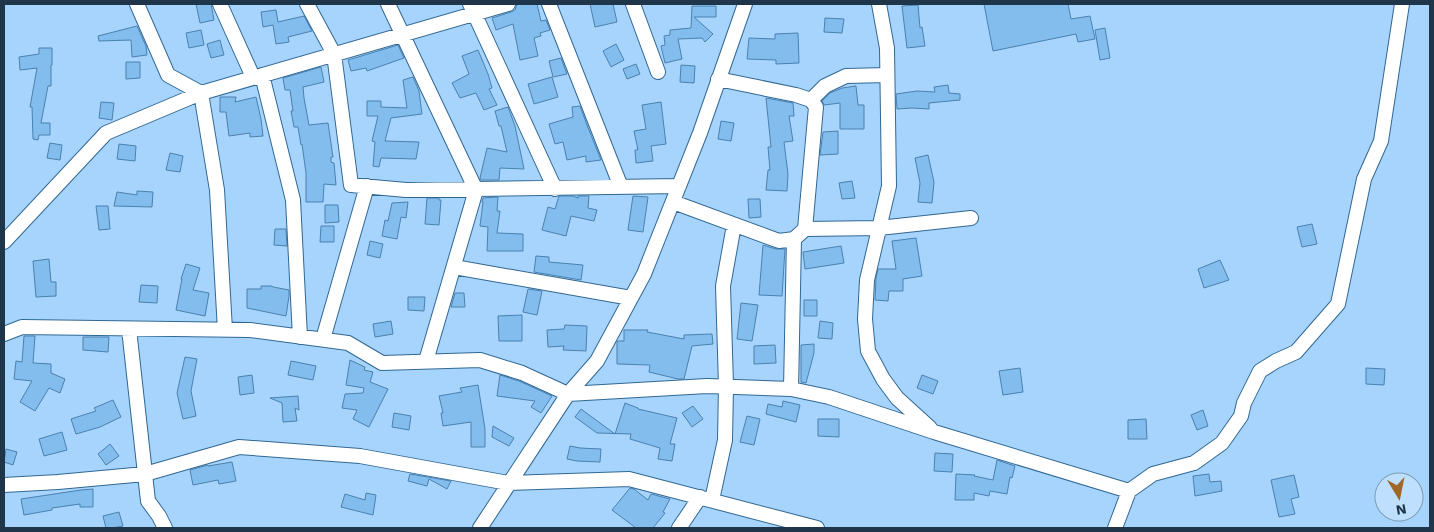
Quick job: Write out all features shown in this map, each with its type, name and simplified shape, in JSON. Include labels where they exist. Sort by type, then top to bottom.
[{"type":"street","points":[[137,4],[168,75],[201,93]]},
{"type":"street","points":[[220,4],[257,76],[293,200],[300,336]]},
{"type":"street","points":[[307,4],[334,54],[351,185],[406,190],[679,186]]},
{"type":"street","points":[[388,4],[476,190],[426,361]]},
{"type":"street","points":[[4,242],[106,133],[201,93],[402,34],[472,9],[508,4]]},
{"type":"street","points":[[549,4],[621,187]]},
{"type":"street","points":[[633,4],[658,72]]},
{"type":"street","points":[[480,528],[568,394],[597,361],[644,274],[700,134],[745,4]]},
{"type":"street","points":[[879,4],[887,48],[889,186],[867,280],[865,319],[868,351],[883,379],[897,398],[934,432]]},
{"type":"street","points":[[1115,528],[1129,491],[1153,474],[1194,463],[1222,443],[1241,416],[1244,403],[1260,371],[1296,352],[1338,304],[1364,179],[1381,141],[1402,4]]},
{"type":"street","points":[[472,9],[555,188]]},
{"type":"street","points":[[812,100],[825,86],[846,76],[887,75]]},
{"type":"street","points":[[718,80],[796,95],[812,100],[816,107],[805,229],[794,240],[791,389]]},
{"type":"street","points":[[201,93],[217,190],[225,330]]},
{"type":"street","points":[[324,339],[367,186]]},
{"type":"street","points":[[673,202],[779,240],[794,240]]},
{"type":"street","points":[[805,229],[879,228],[971,218]]},
{"type":"street","points":[[679,528],[706,499],[725,440],[726,386],[723,286],[734,225]]},
{"type":"street","points":[[454,267],[631,298]]},
{"type":"street","points":[[4,334],[22,327],[250,330],[348,343],[382,363],[480,360],[522,373],[568,394],[708,386],[791,389],[829,397],[934,432],[1129,491]]},
{"type":"street","points":[[129,329],[148,501],[165,528]]},
{"type":"street","points":[[4,485],[145,474],[239,447],[360,456],[508,483],[629,479],[817,528]]},
{"type":"building","points":[[196,4],[211,4],[214,20],[200,23]]},
{"type":"building","points":[[517,4],[537,4],[541,21],[546,20],[550,30],[540,33],[541,36],[534,38],[538,56],[520,60],[513,24],[496,30],[492,18],[515,10]]},
{"type":"building","points":[[590,4],[613,4],[617,22],[595,27]]},
{"type":"building","points":[[984,4],[1068,4],[1071,19],[1090,16],[1095,39],[1078,42],[1076,34],[993,51]]},
{"type":"building","points":[[918,5],[920,28],[922,27],[925,46],[907,48],[902,6]]},
{"type":"building","points":[[692,6],[716,6],[716,17],[694,17],[713,34],[705,42],[702,38],[678,39],[682,59],[665,63],[661,46],[665,45],[664,36],[670,35],[670,30],[691,28]]},
{"type":"building","points":[[276,10],[278,22],[304,16],[312,31],[288,37],[289,42],[276,44],[273,25],[263,27],[261,12]]},
{"type":"building","points":[[825,18],[844,19],[842,33],[824,32]]},
{"type":"building","points":[[137,26],[146,46],[147,55],[132,57],[131,40],[99,41],[98,36]]},
{"type":"building","points":[[1105,28],[1110,58],[1100,60],[1095,30]]},
{"type":"building","points":[[201,30],[204,45],[189,48],[186,33]]},
{"type":"building","points":[[798,33],[799,63],[776,64],[776,60],[747,59],[749,38],[775,39],[775,34]]},
{"type":"building","points":[[220,40],[224,55],[211,58],[207,44]]},
{"type":"building","points":[[616,44],[624,60],[611,67],[603,51]]},
{"type":"building","points":[[398,45],[404,58],[367,71],[366,68],[351,71],[348,60]]},
{"type":"building","points":[[39,48],[52,48],[52,65],[51,86],[48,86],[41,123],[50,123],[50,135],[39,135],[38,140],[33,139],[32,107],[30,107],[37,68],[20,70],[19,57],[39,54]]},
{"type":"building","points":[[478,50],[492,88],[489,89],[497,105],[484,110],[476,93],[460,98],[452,83],[469,74],[462,56]]},
{"type":"building","points":[[561,58],[567,74],[553,77],[549,61]]},
{"type":"building","points":[[126,62],[140,62],[140,78],[126,79]]},
{"type":"building","points":[[636,64],[640,74],[627,79],[623,69]]},
{"type":"building","points":[[681,65],[695,66],[694,83],[680,82]]},
{"type":"building","points":[[321,67],[324,82],[303,87],[304,98],[309,125],[328,123],[333,157],[331,157],[331,162],[334,163],[336,185],[324,184],[323,202],[306,202],[306,173],[302,144],[298,127],[294,127],[290,90],[285,90],[283,78]]},
{"type":"building","points":[[413,77],[419,91],[422,114],[391,118],[385,141],[419,142],[416,159],[381,158],[379,167],[373,166],[375,142],[372,141],[378,116],[367,116],[367,101],[381,101],[381,107],[407,108],[403,80]]},
{"type":"building","points":[[552,77],[558,97],[534,104],[528,84]]},
{"type":"building","points":[[948,85],[949,93],[960,94],[960,100],[929,103],[929,109],[897,109],[896,94],[917,91],[935,92],[934,87]]},
{"type":"building","points":[[856,86],[858,105],[864,105],[864,129],[840,129],[840,103],[824,105],[822,101],[830,93],[842,88]]},
{"type":"building","points":[[220,97],[236,97],[235,102],[256,97],[263,136],[250,137],[250,133],[229,136],[226,112],[220,112]]},
{"type":"building","points":[[766,98],[793,103],[794,116],[789,116],[793,141],[784,142],[788,174],[787,191],[766,190],[768,170],[770,170],[768,147],[771,147]]},
{"type":"building","points":[[101,102],[114,103],[112,120],[99,118]]},
{"type":"building","points":[[661,102],[666,144],[651,146],[653,161],[636,163],[635,150],[638,150],[634,131],[646,129],[642,105]]},
{"type":"building","points":[[580,106],[601,160],[586,162],[586,156],[567,160],[563,142],[555,144],[549,124],[573,117],[572,107]]},
{"type":"building","points":[[508,107],[515,126],[524,169],[500,168],[499,180],[481,180],[487,148],[507,152],[501,126],[499,126],[495,111]]},
{"type":"building","points":[[721,121],[734,123],[731,141],[718,139]]},
{"type":"building","points":[[838,131],[838,154],[820,155],[823,132]]},
{"type":"building","points":[[50,143],[62,145],[60,160],[47,158]]},
{"type":"building","points":[[119,144],[136,146],[135,161],[117,159]]},
{"type":"building","points":[[170,153],[183,156],[180,172],[166,170]]},
{"type":"building","points":[[928,155],[934,182],[932,203],[918,202],[920,183],[915,158]]},
{"type":"building","points":[[852,181],[855,198],[842,199],[839,183]]},
{"type":"building","points":[[137,191],[153,192],[152,207],[114,206],[117,192],[137,195]]},
{"type":"building","points":[[559,196],[578,198],[578,196],[589,196],[588,208],[597,210],[594,221],[571,216],[566,236],[542,230],[548,207],[555,209]]},
{"type":"building","points":[[633,196],[648,197],[643,232],[628,230]]},
{"type":"building","points":[[498,197],[497,211],[500,211],[497,233],[523,234],[523,251],[487,251],[488,227],[480,226],[482,202],[483,198]]},
{"type":"building","points":[[427,198],[439,198],[441,200],[439,225],[425,224]]},
{"type":"building","points":[[748,199],[760,199],[761,217],[749,218]]},
{"type":"building","points":[[408,202],[406,218],[401,217],[397,239],[382,236],[385,220],[388,221],[392,203]]},
{"type":"building","points":[[325,205],[338,205],[339,222],[325,223]]},
{"type":"building","points":[[96,206],[108,206],[110,229],[99,230]]},
{"type":"building","points":[[1312,224],[1317,244],[1302,247],[1297,227]]},
{"type":"building","points":[[321,226],[334,226],[334,242],[320,242]]},
{"type":"building","points":[[275,229],[286,229],[287,246],[274,245]]},
{"type":"building","points":[[916,238],[922,276],[903,279],[903,291],[889,291],[888,301],[875,300],[878,269],[896,269],[892,241]]},
{"type":"building","points":[[370,241],[383,244],[380,258],[367,255]]},
{"type":"building","points":[[763,245],[776,249],[785,249],[782,296],[759,295]]},
{"type":"building","points":[[841,246],[844,263],[805,269],[803,252]]},
{"type":"building","points":[[536,256],[549,257],[549,262],[583,265],[581,280],[534,272]]},
{"type":"building","points":[[49,259],[51,282],[56,282],[56,296],[36,297],[33,261]]},
{"type":"building","points":[[1220,260],[1229,280],[1204,288],[1198,269]]},
{"type":"building","points":[[186,264],[200,268],[193,290],[209,293],[205,316],[176,310],[181,279]]},
{"type":"building","points":[[141,285],[158,286],[157,303],[139,302]]},
{"type":"building","points":[[261,286],[272,286],[289,290],[286,316],[247,308],[247,289],[261,289]]},
{"type":"building","points":[[528,289],[542,291],[537,315],[523,312]]},
{"type":"building","points":[[455,293],[464,293],[465,307],[451,307]]},
{"type":"building","points":[[408,297],[425,297],[424,311],[408,310]]},
{"type":"building","points":[[804,300],[817,300],[817,316],[804,316]]},
{"type":"building","points":[[741,303],[758,305],[752,341],[737,339]]},
{"type":"building","points":[[522,315],[522,341],[499,341],[498,316]]},
{"type":"building","points":[[391,321],[393,334],[375,337],[373,324]]},
{"type":"building","points":[[820,321],[833,323],[832,339],[818,338]]},
{"type":"building","points":[[565,325],[587,326],[586,351],[563,350],[564,346],[548,347],[547,330],[564,329]]},
{"type":"building","points":[[624,330],[648,330],[647,332],[684,339],[684,335],[712,334],[713,344],[692,346],[684,379],[678,379],[649,372],[650,365],[617,364],[617,342],[624,341]]},
{"type":"building","points":[[24,336],[35,336],[33,363],[51,364],[51,373],[65,379],[60,393],[49,388],[35,411],[20,402],[32,381],[14,379],[16,361],[22,362]]},
{"type":"building","points":[[83,337],[109,337],[108,352],[83,350]]},
{"type":"building","points":[[814,344],[814,353],[806,383],[801,382],[801,345]]},
{"type":"building","points":[[775,345],[776,363],[754,364],[754,346]]},
{"type":"building","points":[[185,357],[197,359],[191,391],[196,416],[183,419],[177,393]]},
{"type":"building","points":[[350,360],[365,367],[364,370],[373,372],[370,382],[388,389],[369,427],[353,419],[357,410],[342,408],[345,394],[363,393],[364,388],[346,385]]},
{"type":"building","points":[[291,361],[316,366],[313,380],[288,375]]},
{"type":"building","points":[[1020,368],[1023,392],[1003,395],[999,371]]},
{"type":"building","points":[[1366,368],[1385,369],[1384,385],[1366,384]]},
{"type":"building","points":[[252,375],[254,393],[240,395],[238,377]]},
{"type":"building","points":[[500,375],[519,381],[552,396],[541,413],[531,407],[535,401],[497,396]]},
{"type":"building","points":[[922,375],[938,381],[933,394],[917,388]]},
{"type":"building","points":[[478,385],[485,429],[485,447],[471,447],[471,422],[443,426],[441,413],[443,413],[439,396],[462,392],[460,388]]},
{"type":"building","points":[[298,396],[299,410],[295,408],[297,421],[283,422],[282,403],[270,398]]},
{"type":"building","points":[[113,400],[121,417],[100,427],[76,434],[71,419],[96,411],[94,408]]},
{"type":"building","points":[[783,401],[800,405],[796,422],[766,414],[768,404],[782,407]]},
{"type":"building","points":[[625,403],[638,409],[677,418],[670,444],[675,444],[672,461],[658,459],[660,448],[630,439],[631,434],[615,434]]},
{"type":"building","points":[[693,406],[703,419],[692,427],[682,413]]},
{"type":"building","points":[[581,409],[614,434],[597,433],[575,417]]},
{"type":"building","points":[[1203,410],[1208,426],[1197,430],[1191,415]]},
{"type":"building","points":[[394,413],[411,416],[409,430],[392,427]]},
{"type":"building","points":[[747,416],[760,419],[754,445],[740,442]]},
{"type":"building","points":[[818,419],[839,419],[839,437],[818,436]]},
{"type":"building","points":[[1146,419],[1147,439],[1128,439],[1128,420]]},
{"type":"building","points":[[493,426],[514,438],[509,446],[492,437]]},
{"type":"building","points":[[62,432],[67,450],[44,456],[39,439]]},
{"type":"building","points":[[110,444],[119,456],[106,465],[98,454]]},
{"type":"building","points":[[570,446],[601,449],[600,462],[567,459]]},
{"type":"building","points":[[6,449],[17,452],[13,465],[4,462]]},
{"type":"building","points":[[935,453],[953,454],[952,472],[934,471]]},
{"type":"building","points":[[997,460],[1015,466],[1012,478],[1010,477],[1007,494],[990,491],[989,496],[974,493],[974,500],[955,500],[956,474],[975,475],[993,480]]},
{"type":"building","points":[[232,462],[236,481],[219,484],[218,480],[193,485],[190,470],[208,465]]},
{"type":"building","points":[[410,474],[451,481],[447,489],[429,479],[427,486],[408,481]]},
{"type":"building","points":[[1209,474],[1210,482],[1221,481],[1222,491],[1195,496],[1193,476]]},
{"type":"building","points":[[1294,475],[1299,497],[1291,499],[1295,514],[1279,517],[1271,480]]},
{"type":"building","points":[[630,488],[648,500],[651,494],[670,499],[663,512],[665,513],[653,528],[636,528],[612,510]]},
{"type":"building","points":[[93,489],[93,507],[80,507],[80,504],[24,515],[21,499]]},
{"type":"building","points":[[366,493],[376,495],[373,515],[341,507],[345,494],[365,500]]},
{"type":"building","points":[[119,512],[123,526],[106,528],[103,516]]}]
